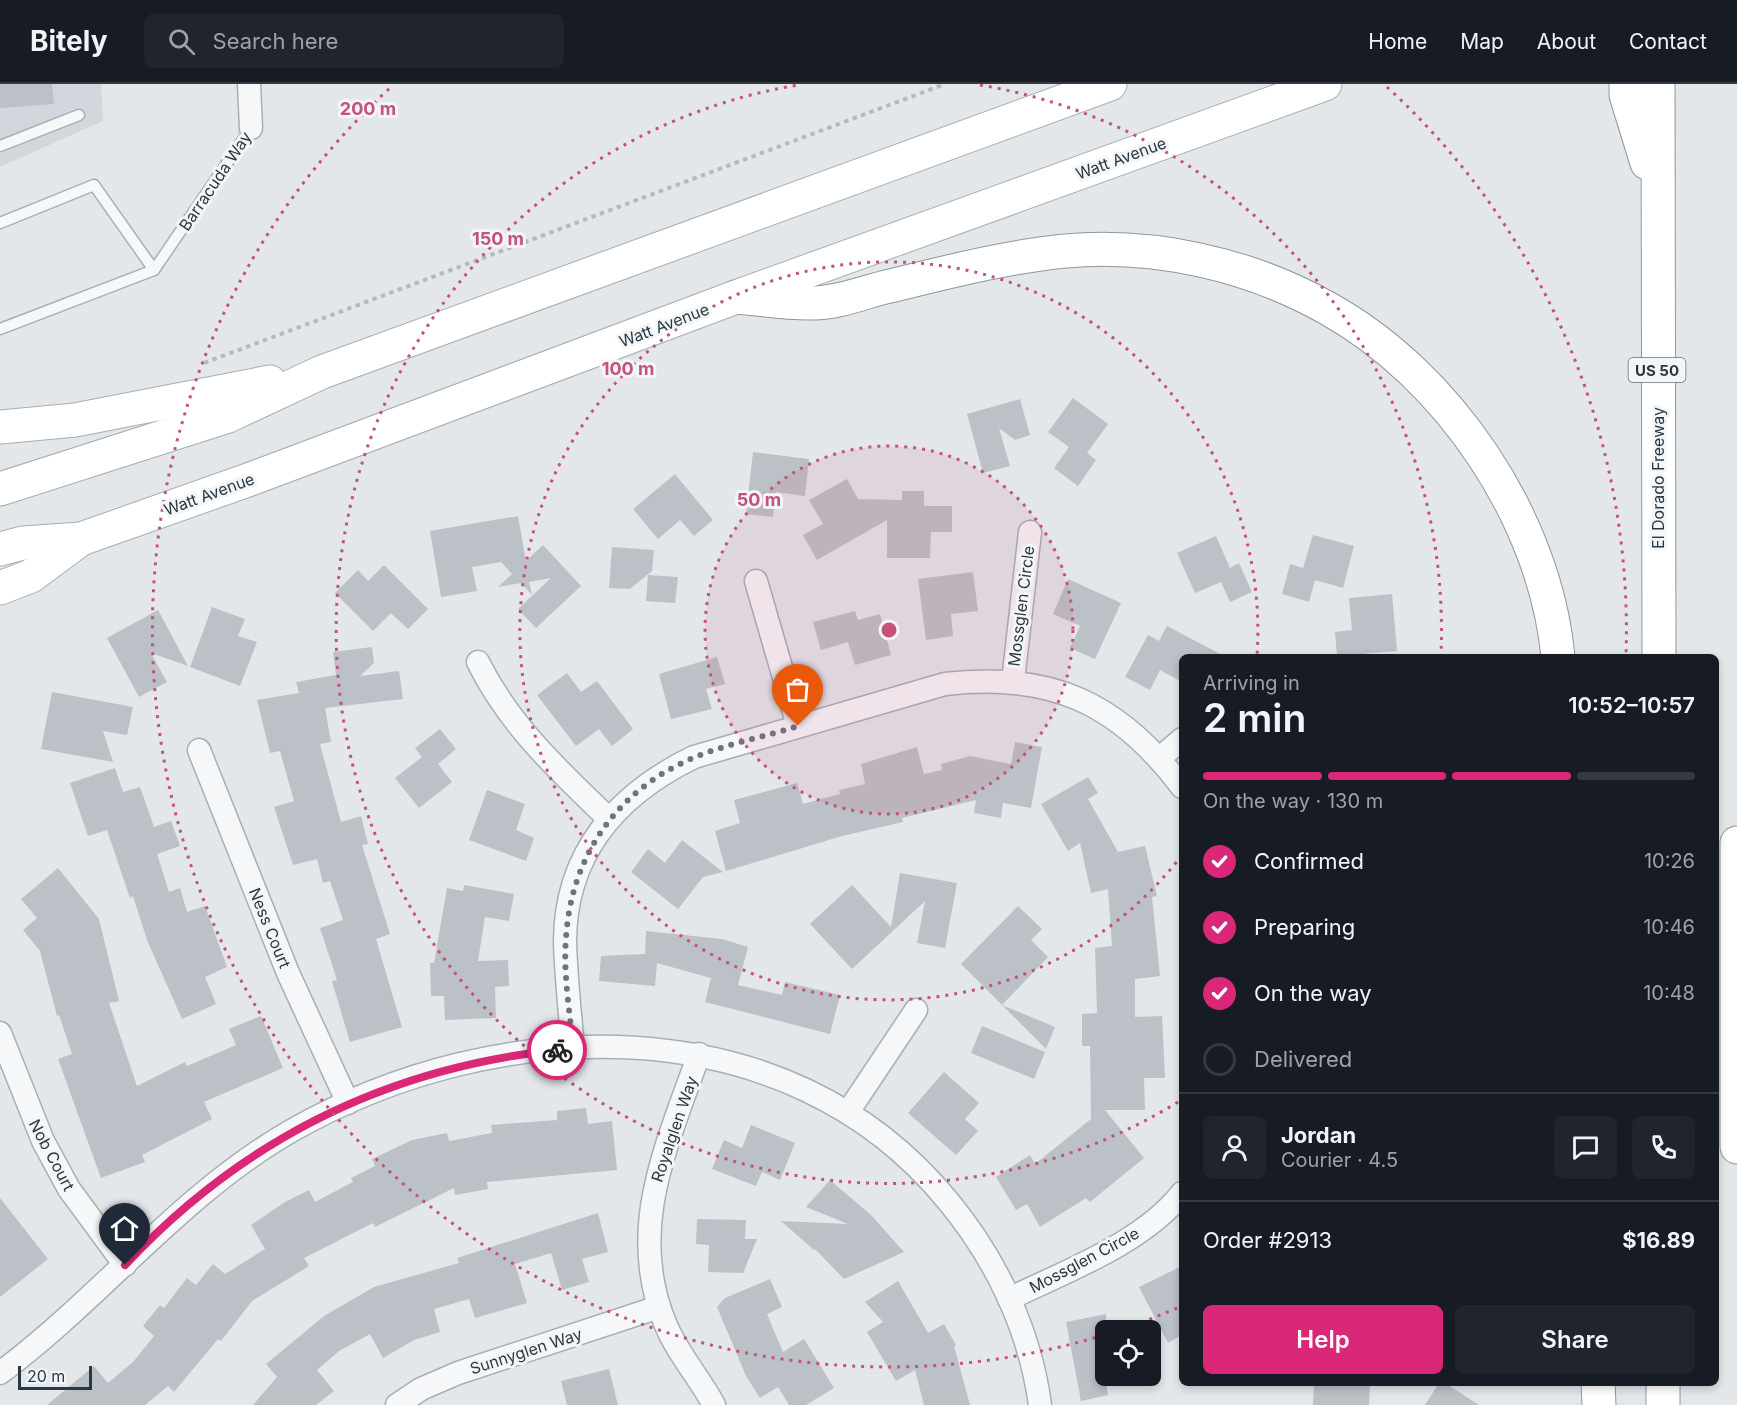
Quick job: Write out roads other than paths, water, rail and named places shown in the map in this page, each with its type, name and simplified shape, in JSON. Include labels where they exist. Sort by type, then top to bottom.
[{"type":"main road","points":[[0,489],[228,416],[322,372],[1110,84]]},
{"type":"main road","name":"Watt Avenue","points":[[0,549],[23,543],[81,539],[380,431],[736,297],[1325,84]]},
{"type":"main road","points":[[1626,84],[1626,95],[1656,190]]},
{"type":"main road","name":"El Dorado Freeway","points":[[1658,84],[1656,190],[1659,654]]},
{"type":"main road","points":[[736,297],[816,303],[986,263],[1065,251],[1133,249],[1197,259],[1273,283],[1327,308],[1374,341],[1427,385],[1475,443],[1516,512],[1544,582],[1557,654]]},
{"type":"main road","points":[[0,427],[75,420],[322,372]]},
{"type":"main road","points":[[0,588],[31,576],[81,539]]},
{"type":"main road","points":[[1737,843],[1737,1147]]},
{"type":"main road","points":[[1598,1386],[1599,1405]]},
{"type":"main road","points":[[1663,1386],[1663,1405]]},
{"type":"street","name":"Barracuda Way","points":[[249,84],[251,128]]},
{"type":"street","name":"Mossglen Circle","points":[[1013,681],[1030,532]]},
{"type":"street","points":[[756,581],[798,726]]},
{"type":"street","points":[[478,662],[497,698],[524,732],[555,768],[609,819]]},
{"type":"street","name":"Mossglen Circle","points":[[573,1048],[565,941],[568,906],[578,873],[593,842],[609,819],[635,792],[663,772],[694,757],[945,684],[984,680],[1013,681],[1068,694],[1120,722],[1160,758],[1179,783]]},
{"type":"street","points":[[1160,758],[1179,742]]},
{"type":"street","name":"Ness Court","points":[[199,750],[288,973],[348,1103]]},
{"type":"street","points":[[848,1112],[916,1010]]},
{"type":"street","name":"Nob Court","points":[[0,1033],[43,1141],[69,1189],[125,1265]]},
{"type":"street","points":[[0,1373],[83,1306],[197,1196],[291,1131],[348,1103],[440,1070],[507,1055],[573,1048],[659,1048],[699,1054],[774,1075],[848,1112],[906,1155],[937,1187],[965,1222],[1010,1299],[1028,1349],[1040,1405]]},
{"type":"street","name":"Royalglen Way","points":[[699,1054],[653,1192],[649,1251],[659,1307],[684,1360],[714,1405]]},
{"type":"street","name":"Mossglen Circle","points":[[1010,1299],[1121,1243],[1153,1222],[1179,1196]]},
{"type":"street","name":"Sunnyglen Way","points":[[397,1405],[430,1385],[458,1372],[659,1307]]},
{"type":"lane","points":[[1256,110],[1292,84]]},
{"type":"lane","points":[[0,147],[79,115]]},
{"type":"lane","name":"Barracuda Way","points":[[154,270],[251,128]]},
{"type":"lane","points":[[0,222],[94,185],[154,270],[0,329]]}]
